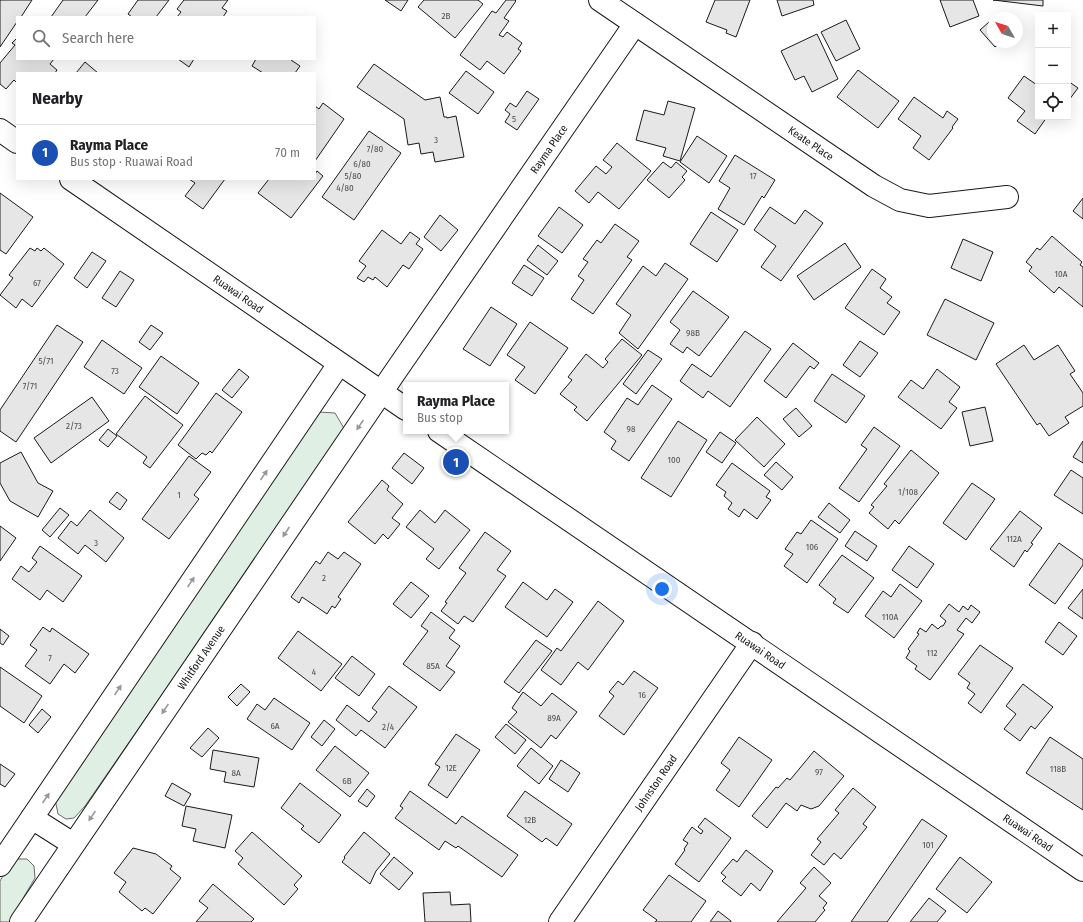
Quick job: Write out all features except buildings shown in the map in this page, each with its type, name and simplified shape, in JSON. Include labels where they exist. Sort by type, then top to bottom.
[{"type":"street","name":"Keate Place","points":[[600,0],[874,186],[900,200],[929,206],[1006,197]]},
{"type":"street","name":"Rayma Place","points":[[382,392],[635,24]]},
{"type":"street","points":[[0,130],[16,141]]},
{"type":"street","name":"Ruawai Road","points":[[72,180],[403,407]]},
{"type":"street","points":[[0,865],[339,364]]},
{"type":"street","name":"Whitford Avenue","points":[[21,922],[382,392]]},
{"type":"street","name":"Ruawai Road","points":[[443,434],[1083,870]]},
{"type":"street","name":"Johnston Road","points":[[560,922],[752,644]]},
{"type":"street","points":[[32,818],[73,844]]},
{"type":"green space","points":[[319,412],[335,413],[345,430],[85,806],[74,818],[66,819],[58,814],[55,799]]},
{"type":"green space","points":[[13,859],[27,859],[34,866],[35,878],[9,922],[0,922],[0,881]]},
{"type":"place","name":"Rayma Place","points":[[456,462]]}]
